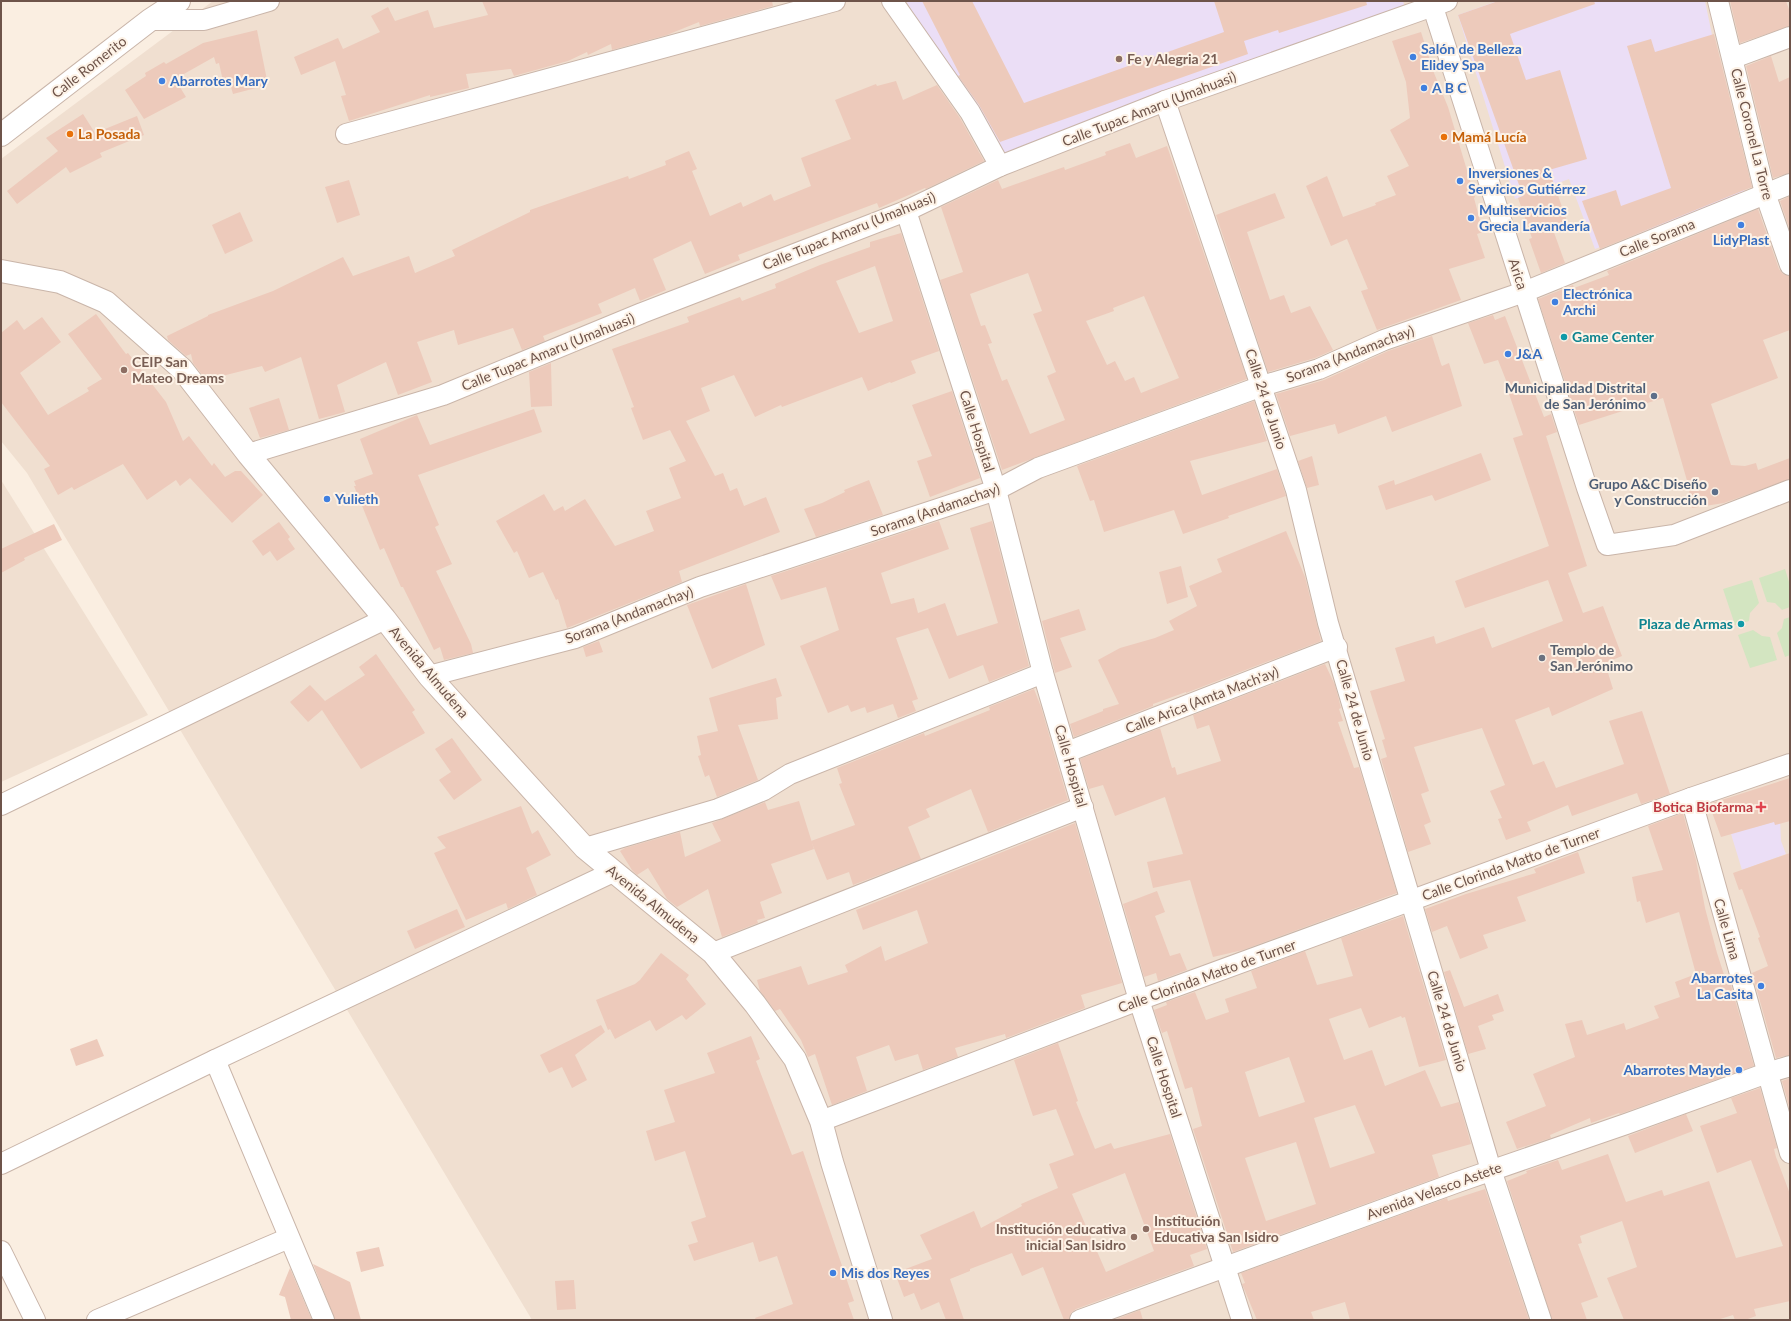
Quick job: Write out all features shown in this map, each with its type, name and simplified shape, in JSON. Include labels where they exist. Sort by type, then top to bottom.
[{"type":"street","name":"Calle Romerito","points":[[1,135],[150,20],[179,1]]},
{"type":"street","points":[[150,20],[204,20],[269,1]]},
{"type":"street","points":[[346,134],[835,1]]},
{"type":"street","points":[[892,1],[970,112],[1000,166]]},
{"type":"street","name":"Calle Coronel La Torre","points":[[1718,1],[1765,193],[1790,265]]},
{"type":"street","name":"Calle Tupac Amaru (Umahuasi)","points":[[248,454],[443,395],[642,313],[906,211],[1000,166],[1165,101],[1437,3]]},
{"type":"street","name":"Arica","points":[[1437,3],[1524,292],[1607,545],[1674,535],[1790,490]]},
{"type":"street","points":[[1733,58],[1790,37]]},
{"type":"street","name":"Calle 24 de Junio","points":[[1165,101],[1296,490],[1328,623],[1492,1170],[1541,1320]]},
{"type":"street","name":"Calle Sorama","points":[[1524,292],[1790,184]]},
{"type":"street","name":"Calle Hospital","points":[[906,211],[996,490],[1043,673],[1139,1000],[1242,1320]]},
{"type":"street","name":"Avenida Almudena","points":[[1,271],[60,282],[106,302],[182,369],[248,454],[385,618],[429,676],[585,848],[713,953],[755,1004],[795,1058],[821,1121]]},
{"type":"street","name":"Sorama (Andamachay)","points":[[429,676],[575,638],[700,587],[996,490],[1038,468],[1262,386],[1319,369],[1384,340],[1524,292]]},
{"type":"street","points":[[1,805],[385,618]]},
{"type":"street","name":"Calle Arica (Amta Mach'ay)","points":[[1067,752],[1336,647]]},
{"type":"street","points":[[585,848],[718,809],[764,790],[790,774],[1043,673]]},
{"type":"street","name":"Calle Clorinda Matto de Turner","points":[[821,1121],[1139,1000],[1691,798],[1790,764]]},
{"type":"street","name":"Calle Lima","points":[[1691,798],[1790,1153]]},
{"type":"street","points":[[713,953],[1083,808]]},
{"type":"street","points":[[1,1164],[215,1060],[613,872]]},
{"type":"street","points":[[215,1060],[324,1320]]},
{"type":"street","name":"Avenida Velasco Astete","points":[[1080,1320],[1492,1170],[1790,1066]]},
{"type":"street","points":[[821,1121],[832,1162],[881,1320]]},
{"type":"street","points":[[97,1320],[289,1238]]},
{"type":"street","points":[[1,1251],[35,1320]]},
{"type":"shaded area","points":[[213,1],[1790,1],[1790,1320],[532,1320],[27,473],[1,441],[1,159]]},
{"type":"shaded area","name":"Fe y Alegria 21","points":[[906,1],[1403,1],[1409,21],[1000,161]]},
{"type":"shaded area","points":[[1497,1],[1705,1],[1745,194],[1595,249],[1569,179],[1515,199],[1458,15]]},
{"type":"shaded area","points":[[1,480],[148,715],[1,782]]},
{"type":"shaded area","points":[[1741,795],[1752,828],[1780,820],[1781,841],[1786,854],[1742,870],[1721,801]]},
{"type":"green space","points":[[1785,569],[1790,585],[1790,607],[1782,610],[1775,603],[1767,602],[1759,578]]},
{"type":"green space","points":[[1752,580],[1759,603],[1750,613],[1749,621],[1735,625],[1723,589]]},
{"type":"green space","points":[[1790,617],[1790,655],[1785,657],[1777,633],[1782,628],[1784,619]]},
{"type":"green space","points":[[1753,630],[1762,636],[1770,637],[1777,660],[1750,668],[1738,635]]},
{"type":"building","points":[[482,1],[772,1],[773,6],[700,26],[699,22],[667,35],[612,50],[611,44],[588,55],[587,52],[568,61],[514,76],[511,69],[466,74],[469,88],[430,97],[430,95],[349,121],[341,96],[346,95],[335,61],[301,75],[294,57],[338,38],[343,49],[380,32],[371,16],[388,7],[395,21],[428,10],[434,28],[488,15]]},
{"type":"building","points":[[922,1],[972,1],[1024,103],[1224,32],[1214,1],[1366,1],[1367,5],[1279,33],[1278,30],[1244,41],[1248,54],[1000,142],[979,105],[958,76],[960,75]]},
{"type":"building","points":[[1498,1],[1594,1],[1595,4],[1510,34],[1526,80],[1560,70],[1587,159],[1549,170],[1567,221],[1552,227],[1565,263],[1541,273],[1529,239],[1532,238],[1518,198],[1523,196],[1458,15]]},
{"type":"building","points":[[1730,1],[1786,1],[1790,12],[1790,26],[1740,43]]},
{"type":"building","points":[[257,30],[268,85],[233,94],[229,80],[223,81],[219,63],[216,64],[214,57],[175,79],[186,97],[144,119],[125,90],[146,76],[145,73],[164,62],[166,64],[203,43]]},
{"type":"building","points":[[1421,32],[1434,73],[1448,107],[1475,197],[1483,232],[1477,234],[1485,258],[1449,269],[1461,300],[1377,330],[1361,291],[1368,289],[1347,239],[1331,246],[1306,186],[1327,176],[1343,217],[1376,205],[1375,203],[1396,195],[1387,176],[1409,166],[1390,130],[1410,118],[1406,82],[1392,41]]},
{"type":"building","points":[[1714,34],[1752,187],[1600,249],[1582,201],[1616,190],[1621,206],[1671,188],[1627,46],[1651,39],[1655,52]]},
{"type":"building","points":[[1771,56],[1779,82],[1790,77],[1790,173],[1773,178],[1746,66]]},
{"type":"building","points":[[896,81],[903,100],[937,85],[960,118],[984,161],[926,189],[925,188],[879,208],[877,203],[738,255],[740,260],[705,274],[691,241],[653,259],[666,290],[640,301],[635,288],[598,304],[602,313],[543,336],[545,341],[522,350],[513,328],[458,345],[454,330],[417,342],[432,382],[398,395],[386,362],[337,385],[345,412],[319,419],[301,357],[265,372],[262,366],[206,380],[193,363],[191,354],[186,356],[168,340],[167,336],[208,315],[273,291],[343,257],[353,276],[409,256],[415,273],[455,256],[452,250],[530,212],[530,210],[628,176],[629,179],[666,165],[665,161],[689,151],[697,169],[692,171],[710,216],[741,202],[743,207],[771,194],[774,201],[811,186],[801,158],[851,139],[835,100],[876,84],[877,86]]},
{"type":"building","points":[[83,114],[95,133],[137,116],[144,135],[100,153],[102,157],[70,173],[66,167],[17,204],[7,191],[58,151],[46,138]]},
{"type":"building","points":[[1130,143],[1136,158],[1167,146],[1247,379],[1002,470],[940,280],[963,272],[941,207],[998,180],[1002,189],[1064,167],[1065,170],[1106,155],[1105,152]],"holes":[[[1028,273],[1042,311],[1033,314],[1056,372],[1047,376],[1065,420],[1030,434],[1007,379],[1002,381],[988,344],[992,343],[985,325],[981,326],[970,294]],[[1144,296],[1179,378],[1141,393],[1134,377],[1125,381],[1115,361],[1107,365],[1086,321],[1114,311],[1113,308]]]},
{"type":"building","points":[[349,180],[360,215],[337,223],[325,187]]},
{"type":"building","points":[[1275,193],[1285,218],[1247,232],[1270,300],[1284,295],[1291,313],[1310,306],[1333,350],[1315,358],[1268,372],[1216,215]]},
{"type":"building","points":[[1790,196],[1790,230],[1780,201]]},
{"type":"building","points":[[1758,209],[1779,269],[1783,274],[1790,276],[1790,330],[1763,340],[1778,378],[1711,404],[1731,465],[1745,466],[1756,463],[1758,470],[1790,458],[1790,479],[1724,503],[1692,508],[1688,484],[1663,398],[1579,425],[1538,299],[1573,285],[1574,288],[1609,275],[1607,271]]},
{"type":"building","points":[[240,212],[253,241],[225,254],[212,225]]},
{"type":"building","points":[[901,233],[939,351],[911,361],[916,373],[891,383],[890,382],[868,391],[862,377],[782,407],[781,405],[755,417],[734,375],[701,388],[710,411],[686,421],[715,476],[723,473],[730,491],[737,488],[744,506],[766,497],[780,532],[679,571],[682,582],[567,628],[558,599],[556,600],[543,572],[529,578],[517,551],[514,553],[496,521],[544,494],[554,511],[563,506],[565,511],[585,499],[615,546],[654,531],[646,511],[681,498],[669,468],[686,461],[670,430],[643,440],[631,408],[634,407],[612,349],[689,322],[687,317],[740,297],[742,301],[776,288],[775,284],[820,265],[870,247],[870,242]],"holes":[[[875,266],[893,321],[859,333],[836,281]]]},
{"type":"building","points":[[96,314],[126,354],[128,353],[166,402],[183,441],[189,436],[212,466],[214,463],[225,477],[235,471],[241,471],[263,495],[232,523],[190,478],[180,486],[176,480],[147,500],[123,464],[74,490],[72,487],[58,495],[44,469],[50,466],[1,402],[1,333],[17,320],[24,330],[42,317],[61,342],[20,373],[48,415],[89,391],[87,388],[102,379],[68,334]]},
{"type":"building","points":[[1493,315],[1495,320],[1505,316],[1544,417],[1551,414],[1557,432],[1546,436],[1587,566],[1568,573],[1583,613],[1603,606],[1622,656],[1605,663],[1613,689],[1552,716],[1549,707],[1515,720],[1533,765],[1544,761],[1556,788],[1624,764],[1609,721],[1642,711],[1670,794],[1641,804],[1637,793],[1572,816],[1568,805],[1527,822],[1531,831],[1506,840],[1498,819],[1502,818],[1490,791],[1505,785],[1482,728],[1414,747],[1429,791],[1421,794],[1431,822],[1424,825],[1431,844],[1408,852],[1381,759],[1387,757],[1382,740],[1385,739],[1370,691],[1405,681],[1395,648],[1434,636],[1436,644],[1484,627],[1492,648],[1563,621],[1548,580],[1465,608],[1455,581],[1549,546],[1513,438],[1523,435],[1509,394],[1511,393],[1498,360],[1484,364],[1468,323]]},
{"type":"building","points":[[1432,336],[1442,366],[1449,363],[1462,406],[1392,432],[1386,416],[1338,434],[1335,424],[1290,436],[1276,394],[1324,380],[1388,351]]},
{"type":"building","points":[[551,363],[552,406],[531,407],[529,372]]},
{"type":"building","points":[[952,391],[980,478],[930,497],[917,461],[932,456],[912,405]]},
{"type":"building","points":[[279,398],[289,430],[260,438],[249,408]]},
{"type":"building","points":[[1254,401],[1267,441],[1190,461],[1202,495],[1277,469],[1286,496],[1228,516],[1229,518],[1183,534],[1174,510],[1104,532],[1094,500],[1090,501],[1077,466]]},
{"type":"building","points":[[534,409],[542,432],[418,475],[439,525],[435,527],[452,564],[436,571],[471,644],[473,653],[444,660],[440,647],[434,650],[403,587],[401,587],[384,548],[380,550],[354,486],[356,486],[354,481],[373,474],[360,439],[417,415],[430,445]]},
{"type":"building","points":[[1481,453],[1491,480],[1435,501],[1432,495],[1386,510],[1378,486],[1394,480],[1395,485]]},
{"type":"building","points":[[1312,456],[1319,485],[1307,488],[1298,461]]},
{"type":"building","points":[[869,480],[883,515],[816,537],[804,509],[822,503],[845,492],[844,490]]},
{"type":"building","points":[[939,521],[949,549],[881,573],[891,604],[914,598],[918,613],[945,603],[957,636],[998,623],[970,528],[992,521],[1029,666],[989,682],[983,665],[949,679],[928,628],[896,638],[918,699],[912,701],[916,711],[898,718],[893,704],[867,713],[865,707],[851,712],[848,705],[828,713],[800,646],[839,630],[826,587],[781,600],[771,576]]},
{"type":"building","points":[[279,522],[290,537],[288,539],[295,549],[277,561],[270,551],[263,556],[252,541]]},
{"type":"building","points":[[54,524],[62,540],[24,558],[25,560],[1,573],[1,549]]},
{"type":"building","points":[[1286,531],[1305,577],[1321,641],[1186,693],[1153,704],[1153,706],[1074,737],[1070,724],[1103,711],[1103,709],[1119,704],[1098,660],[1120,648],[1155,638],[1174,630],[1169,621],[1197,606],[1189,586],[1222,572],[1217,559]]},
{"type":"building","points":[[1181,566],[1188,597],[1167,604],[1159,572]]},
{"type":"building","points":[[746,584],[765,645],[712,669],[687,605]]},
{"type":"building","points":[[1079,609],[1086,630],[1060,638],[1072,667],[1055,673],[1042,621]]},
{"type":"building","points":[[599,641],[603,652],[586,657],[583,647]]},
{"type":"building","points":[[376,654],[415,710],[412,712],[425,733],[361,769],[322,710],[308,722],[290,702],[310,685],[325,701],[365,675],[359,667]]},
{"type":"building","points":[[1325,664],[1335,685],[1341,708],[1339,709],[1343,721],[1338,722],[1354,768],[1359,767],[1397,893],[1243,950],[1213,957],[1190,880],[1153,888],[1147,862],[1183,854],[1165,797],[1115,816],[1103,785],[1089,789],[1080,759],[1160,728],[1172,768],[1175,767],[1177,775],[1221,761],[1209,725],[1197,729],[1193,715]]},
{"type":"building","points":[[776,678],[782,696],[776,698],[778,719],[738,725],[758,780],[717,797],[709,775],[705,777],[698,756],[701,755],[697,736],[718,731],[709,698]]},
{"type":"building","points":[[1034,689],[1041,707],[1068,800],[988,832],[971,789],[926,809],[930,817],[908,827],[921,859],[853,885],[849,872],[827,880],[811,841],[855,825],[839,784],[842,783],[837,768],[924,733],[925,736],[990,710],[989,707]]},
{"type":"building","points":[[452,738],[482,780],[454,800],[439,780],[451,772],[435,749]]},
{"type":"building","points":[[1790,778],[1790,821],[1775,825],[1774,822],[1721,837],[1709,804]]},
{"type":"building","points":[[799,801],[814,849],[771,864],[782,893],[760,902],[765,918],[757,920],[758,923],[722,937],[708,889],[677,907],[667,899],[648,868],[637,875],[620,851],[625,848],[680,832],[685,857],[721,841],[712,823],[765,802],[768,810]]},
{"type":"building","points":[[521,806],[532,834],[538,830],[551,855],[526,868],[537,895],[508,909],[506,903],[466,920],[434,853],[446,848],[437,837]]},
{"type":"building","points":[[1683,813],[1696,860],[1705,908],[1717,953],[1727,984],[1730,982],[1754,1066],[1620,1114],[1619,1113],[1591,1123],[1590,1118],[1550,1135],[1551,1138],[1517,1149],[1506,1122],[1546,1106],[1533,1074],[1575,1057],[1565,1024],[1582,1020],[1587,1035],[1624,1023],[1626,1030],[1659,1018],[1654,1006],[1680,997],[1675,982],[1696,974],[1679,912],[1646,923],[1640,901],[1637,902],[1632,877],[1663,870],[1648,826]]},
{"type":"building","points":[[1075,823],[1122,983],[1081,995],[1085,1008],[1006,1038],[1005,1034],[955,1048],[958,1057],[923,1070],[918,1054],[895,1061],[889,1045],[856,1057],[867,1091],[832,1105],[815,1054],[808,1057],[801,1040],[780,1009],[775,1011],[760,991],[757,980],[801,966],[808,985],[848,972],[845,965],[881,946],[885,961],[928,943],[917,910],[863,930],[856,910]]},
{"type":"building","points":[[1578,852],[1585,873],[1517,897],[1526,921],[1483,935],[1488,948],[1460,959],[1447,926],[1432,932],[1425,909],[1466,894],[1536,873],[1534,869]]},
{"type":"building","points":[[1790,853],[1790,1055],[1776,1058],[1752,973],[1768,966],[1758,938],[1760,937],[1742,889],[1739,890],[1733,873]]},
{"type":"building","points":[[1157,891],[1165,912],[1155,916],[1170,956],[1180,953],[1187,970],[1158,981],[1156,973],[1144,977],[1123,904]]},
{"type":"building","points":[[457,909],[465,927],[415,949],[407,931]]},
{"type":"building","points":[[1403,916],[1446,1060],[1419,1067],[1405,1017],[1402,1018],[1401,1016],[1369,1028],[1361,1008],[1329,1019],[1344,1060],[1372,1050],[1385,1086],[1425,1070],[1441,1107],[1459,1102],[1471,1144],[1432,1155],[1439,1177],[1233,1252],[1193,1129],[1202,1126],[1192,1087],[1185,1089],[1167,1031],[1162,1033],[1154,1010],[1167,1005],[1166,1002],[1195,992],[1206,1020],[1229,1012],[1225,999],[1257,988],[1251,971],[1305,951],[1317,985],[1353,976],[1341,938]],"holes":[[[1289,1057],[1305,1102],[1259,1117],[1245,1072]],[[1355,1105],[1375,1153],[1330,1168],[1314,1118]],[[1296,1142],[1316,1204],[1266,1221],[1245,1158]]]},
{"type":"building","points":[[661,953],[689,975],[686,979],[706,1004],[686,1020],[682,1015],[656,1031],[650,1020],[615,1039],[610,1029],[608,1030],[596,1000],[635,984],[640,980]]},
{"type":"building","points":[[1450,970],[1464,1007],[1498,994],[1504,1011],[1492,1015],[1494,1020],[1478,1026],[1486,1049],[1468,1054],[1444,972]]},
{"type":"building","points":[[601,1025],[605,1032],[575,1055],[587,1080],[572,1088],[562,1067],[549,1073],[540,1055]]},
{"type":"building","points":[[751,1036],[760,1059],[756,1061],[792,1155],[803,1151],[854,1301],[848,1303],[854,1320],[756,1320],[755,1318],[793,1304],[777,1256],[759,1262],[753,1242],[694,1261],[688,1245],[698,1242],[691,1222],[706,1217],[685,1151],[655,1161],[646,1131],[675,1122],[664,1090],[715,1073],[707,1053]]},
{"type":"building","points":[[97,1039],[104,1056],[76,1066],[70,1049]]},
{"type":"building","points":[[1058,1043],[1078,1101],[1076,1102],[1095,1149],[1111,1143],[1114,1149],[1170,1134],[1207,1249],[1190,1255],[1194,1266],[1076,1309],[1071,1313],[1069,1320],[1064,1320],[1043,1267],[1022,1276],[1012,1253],[970,1269],[970,1271],[950,1279],[964,1320],[946,1320],[939,1302],[921,1310],[914,1293],[904,1297],[895,1273],[932,1259],[920,1235],[974,1211],[981,1228],[1022,1206],[1021,1204],[1058,1188],[1049,1164],[1074,1155],[1056,1109],[1033,1116],[1014,1060]],"holes":[[[1125,1173],[1154,1251],[1106,1272],[1072,1194]]]},
{"type":"building","points":[[1790,1078],[1790,1110],[1782,1081]]},
{"type":"building","points":[[1760,1088],[1777,1148],[1774,1149],[1776,1157],[1790,1194],[1790,1301],[1754,1309],[1756,1316],[1745,1320],[1735,1320],[1733,1315],[1717,1320],[1624,1320],[1607,1278],[1637,1267],[1622,1221],[1580,1236],[1582,1243],[1578,1244],[1598,1297],[1581,1303],[1587,1320],[1552,1320],[1507,1181],[1527,1173],[1526,1171],[1558,1160],[1562,1170],[1608,1154],[1626,1202],[1662,1190],[1664,1196],[1709,1181],[1736,1258],[1783,1246],[1751,1160],[1717,1173],[1700,1126],[1737,1113],[1731,1098]]},
{"type":"building","points":[[1686,1114],[1693,1131],[1635,1153],[1628,1136]]},
{"type":"building","points":[[1485,1189],[1529,1320],[1350,1320],[1345,1302],[1311,1312],[1314,1320],[1257,1320],[1242,1284],[1245,1283],[1241,1273],[1447,1198],[1448,1201]]},
{"type":"building","points":[[379,1247],[384,1266],[361,1272],[356,1252]]},
{"type":"building","points":[[313,1264],[350,1282],[361,1320],[335,1320]]},
{"type":"building","points":[[290,1268],[312,1320],[291,1320],[285,1297],[279,1295]]},
{"type":"building","points":[[574,1280],[576,1309],[557,1310],[555,1281]]},
{"type":"building","points":[[1140,1310],[1143,1320],[1114,1320]]},
{"type":"place","name":"Salón de Belleza Elidey Spa","points":[[1413,57]]},
{"type":"place","name":"Fe y Alegria 21","points":[[1119,59]]},
{"type":"place","name":"Abarrotes Mary","points":[[162,81]]},
{"type":"place","name":"A B C","points":[[1424,88]]},
{"type":"place","name":"La Posada","points":[[70,134]]},
{"type":"place","name":"Mamá Lucía","points":[[1444,137]]},
{"type":"place","name":"Inversiones & Servicios Gutiérrez","points":[[1460,181]]},
{"type":"place","name":"Multiservicios Grecia Lavandería","points":[[1471,218]]},
{"type":"place","name":"LidyPlast","points":[[1741,225]]},
{"type":"place","name":"Electrónica Archi","points":[[1555,302]]},
{"type":"place","name":"Game Center","points":[[1564,337]]},
{"type":"place","name":"J&A","points":[[1508,354]]},
{"type":"place","name":"CEIP San Mateo Dreams","points":[[124,370]]},
{"type":"place","name":"Municipalidad Distrital de San Jerónimo","points":[[1654,396]]},
{"type":"place","name":"Grupo A&C Diseño y Construcción","points":[[1715,492]]},
{"type":"place","name":"Yulieth","points":[[327,499]]},
{"type":"place","name":"Plaza de Armas","points":[[1741,624]]},
{"type":"place","name":"Templo de San Jerónimo","points":[[1542,658]]},
{"type":"place","name":"Botica Biofarma","points":[[1761,807]]},
{"type":"place","name":"Abarrotes La Casita","points":[[1761,986]]},
{"type":"place","name":"Abarrotes Mayde","points":[[1739,1070]]},
{"type":"place","name":"Institución Educativa San Isidro","points":[[1146,1229]]},
{"type":"place","name":"Institución educativa inicial San Isidro","points":[[1134,1237]]},
{"type":"place","name":"Mis dos Reyes","points":[[833,1273]]}]
